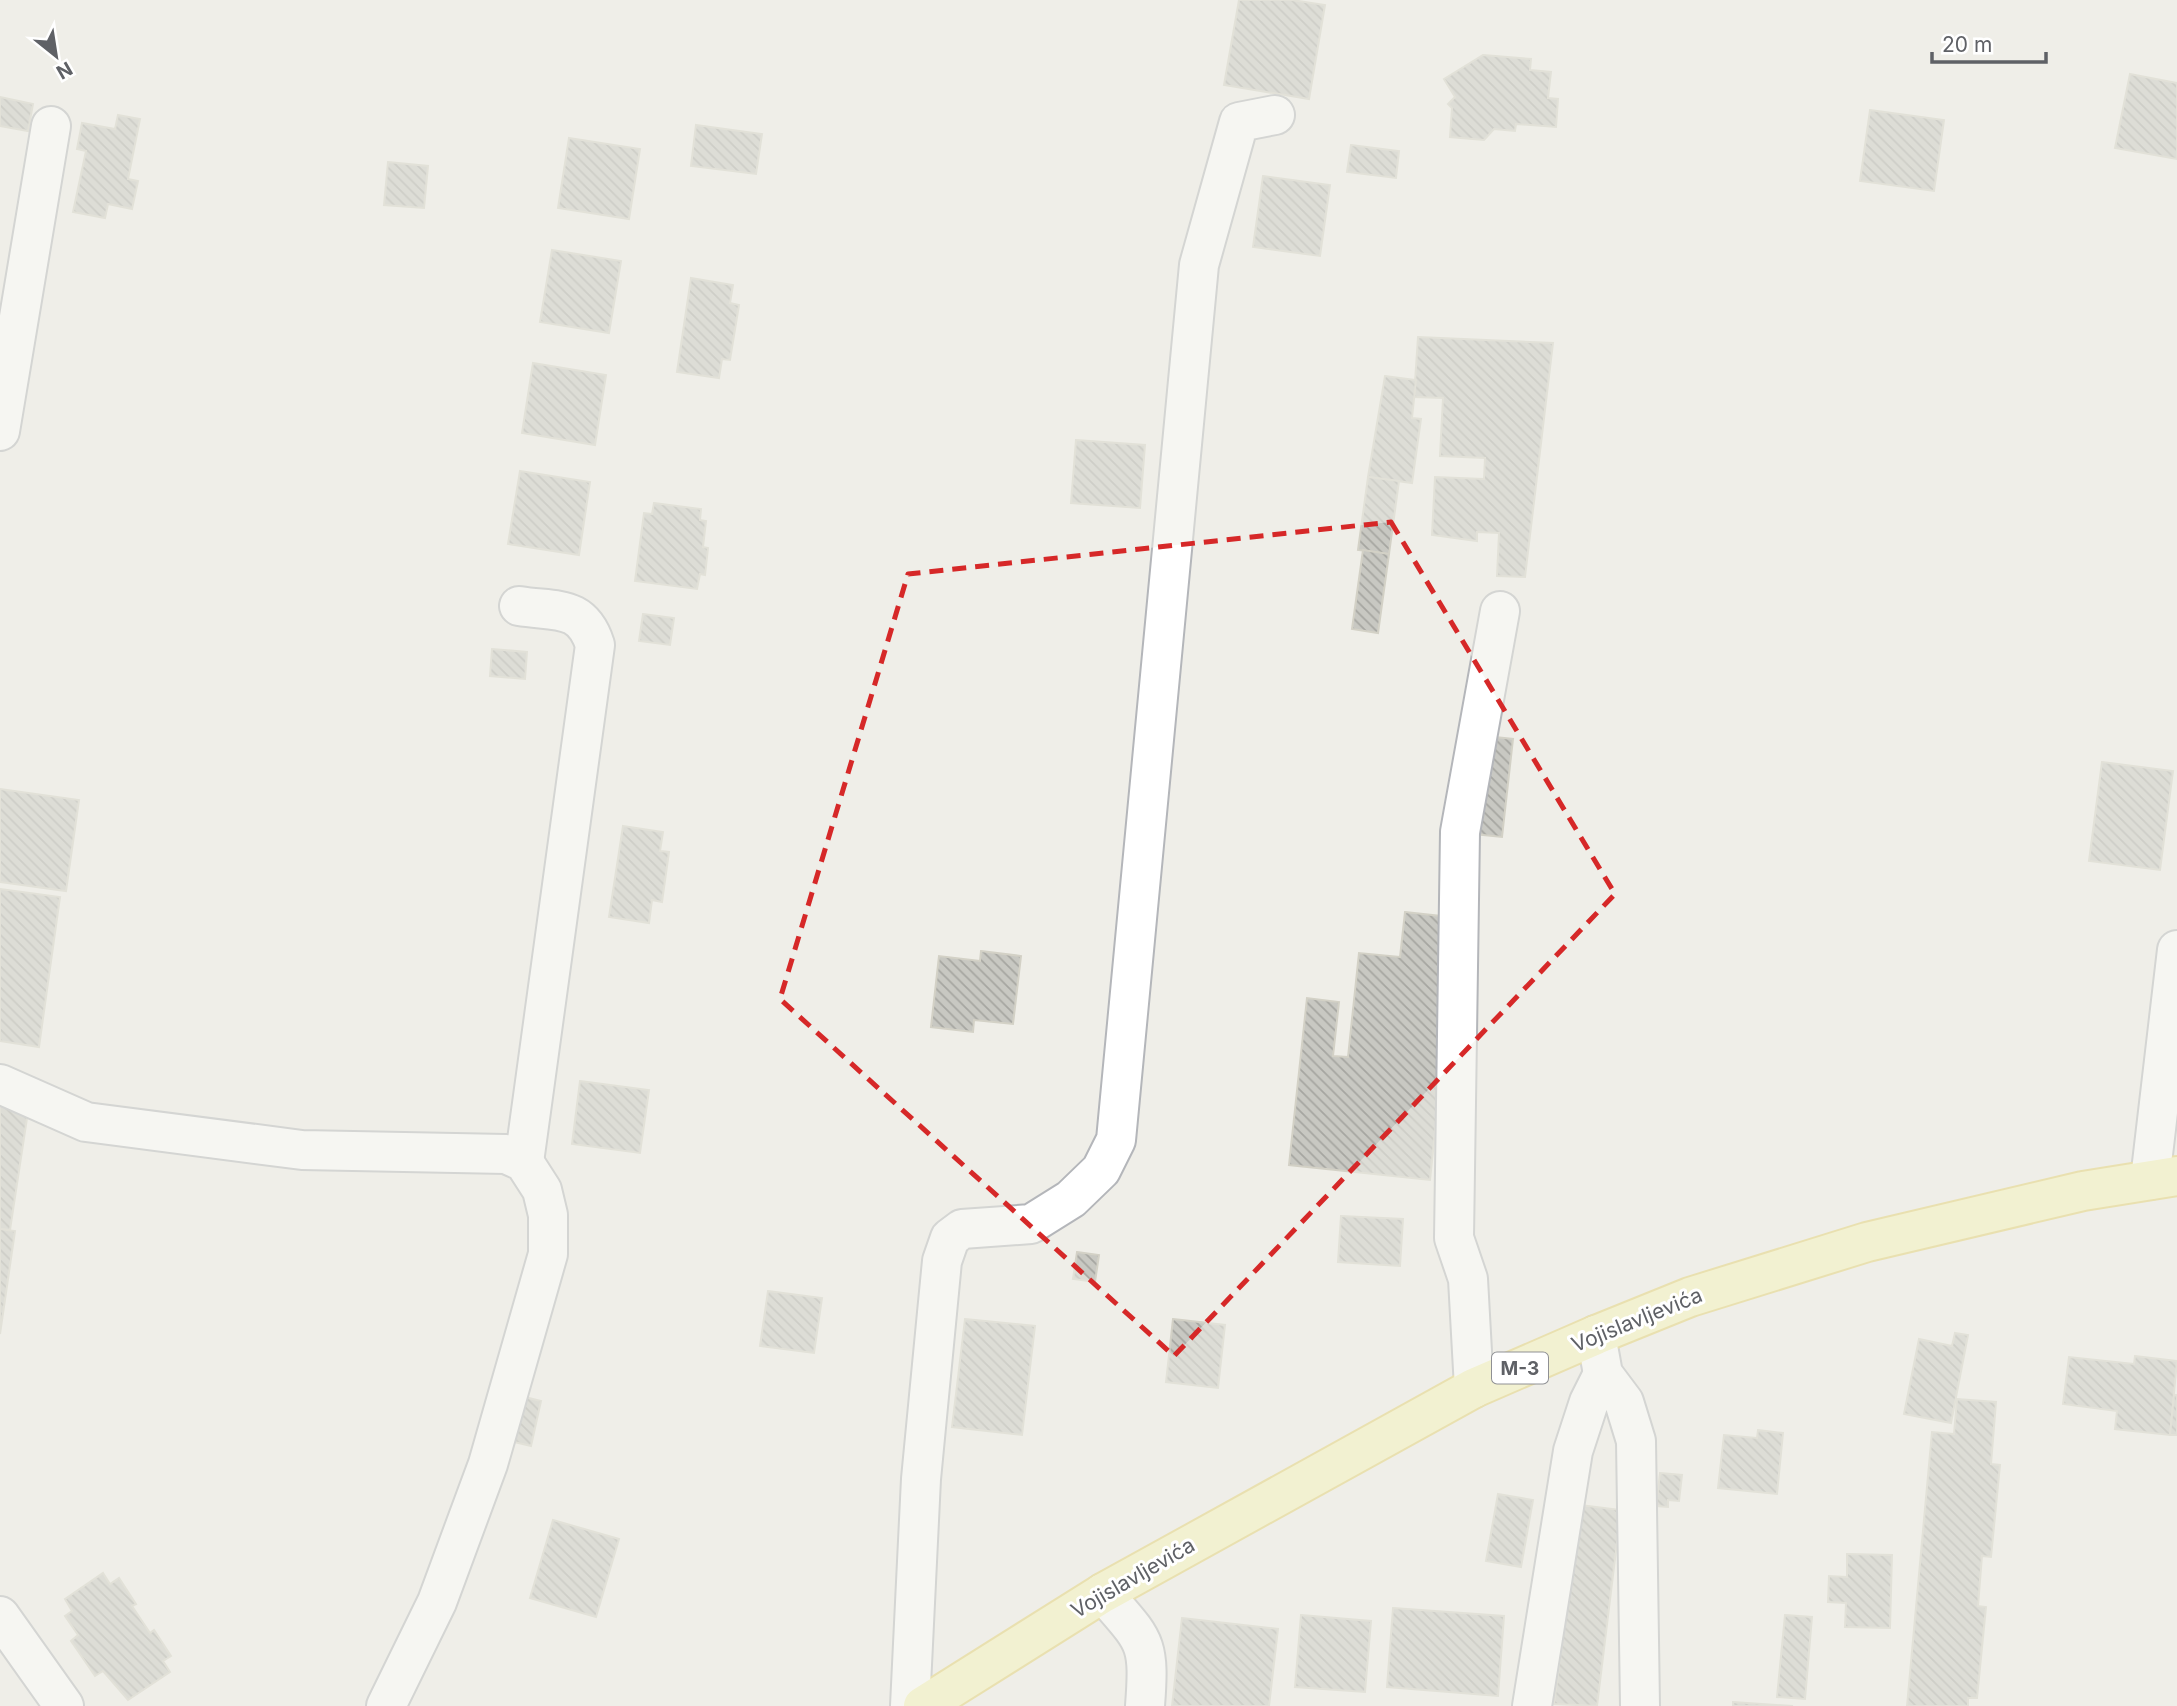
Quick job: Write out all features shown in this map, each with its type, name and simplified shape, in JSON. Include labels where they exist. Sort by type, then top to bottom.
[{"type":"main road","name":"Vojislavljevića","points":[[923,1706],[1103,1593],[1474,1388],[1596,1335],[1690,1297],[1867,1242],[2082,1191],[2164,1178]]},
{"type":"street","points":[[910,1706],[921,1479],[942,1261],[950,1238],[962,1229],[1031,1224],[1078,1192],[1101,1170],[1116,1140],[1199,265],[1239,122],[1275,115]]},
{"type":"street","points":[[0,431],[51,126]]},
{"type":"street","points":[[519,606],[578,615],[589,627],[594,645],[524,1163]]},
{"type":"street","points":[[1474,1388],[1468,1279],[1454,1238],[1460,832],[1500,611]]},
{"type":"street","points":[[2164,1178],[2177,950]]},
{"type":"street","points":[[0,1084],[86,1122],[302,1150],[506,1154],[524,1163],[542,1190],[548,1215],[548,1254],[488,1464],[437,1602],[386,1706]]},
{"type":"street","points":[[1596,1335],[1603,1374],[1624,1402],[1636,1441],[1640,1706]]},
{"type":"street","points":[[1532,1706],[1573,1451],[1589,1402],[1603,1374]]},
{"type":"street","points":[[1103,1593],[1141,1637],[1148,1661],[1144,1706]]},
{"type":"street","points":[[0,1616],[65,1706]]},
{"type":"highlighted area","points":[[1391,522],[1615,894],[1174,1356],[780,999],[908,574]]},
{"type":"building","points":[[1239,0],[1292,0],[1325,5],[1309,99],[1224,85]]},
{"type":"building","points":[[1483,55],[1531,59],[1530,70],[1551,72],[1548,98],[1558,99],[1556,127],[1516,124],[1515,131],[1494,129],[1484,140],[1450,137],[1452,108],[1448,104],[1455,97],[1444,79]]},
{"type":"building","points":[[2130,74],[2177,83],[2177,159],[2115,148]]},
{"type":"building","points":[[0,97],[33,104],[28,131],[0,126]]},
{"type":"building","points":[[1870,110],[1944,120],[1934,191],[1860,181]]},
{"type":"building","points":[[118,115],[140,119],[128,179],[138,181],[132,209],[108,204],[105,218],[73,212],[86,151],[77,149],[82,123],[115,129]]},
{"type":"building","points":[[696,125],[762,134],[756,174],[691,166]]},
{"type":"building","points":[[569,138],[640,149],[629,219],[558,208]]},
{"type":"building","points":[[1351,145],[1399,151],[1396,178],[1347,172]]},
{"type":"building","points":[[388,162],[428,166],[424,208],[384,205]]},
{"type":"building","points":[[1263,176],[1330,185],[1320,256],[1253,247]]},
{"type":"building","points":[[552,250],[621,261],[609,333],[540,322]]},
{"type":"building","points":[[691,278],[733,285],[730,303],[739,305],[730,360],[722,359],[719,378],[677,372]]},
{"type":"building","points":[[1418,337],[1553,343],[1525,577],[1497,576],[1499,533],[1477,532],[1477,541],[1432,535],[1435,477],[1484,479],[1485,458],[1440,456],[1443,398],[1414,397]]},
{"type":"building","points":[[533,363],[606,375],[595,445],[522,433]]},
{"type":"building","points":[[1385,376],[1416,380],[1412,418],[1421,419],[1412,483],[1368,477]]},
{"type":"building","points":[[1076,440],[1145,445],[1140,508],[1071,503]]},
{"type":"building","points":[[520,471],[590,482],[579,555],[508,544]]},
{"type":"building","points":[[1368,477],[1399,481],[1389,554],[1358,550]]},
{"type":"building","points":[[654,503],[701,509],[700,520],[706,521],[703,547],[708,548],[705,575],[700,574],[697,589],[635,581],[644,513],[652,514]]},
{"type":"building","points":[[1363,550],[1389,554],[1378,633],[1352,629]]},
{"type":"building","points":[[643,614],[674,618],[670,645],[639,641]]},
{"type":"building","points":[[492,649],[527,652],[525,679],[490,676]]},
{"type":"building","points":[[1485,736],[1513,739],[1502,837],[1474,834]]},
{"type":"building","points":[[2102,762],[2173,771],[2160,870],[2089,861]]},
{"type":"building","points":[[0,789],[79,800],[66,891],[0,882]]},
{"type":"building","points":[[623,826],[663,832],[660,851],[669,852],[662,902],[652,900],[649,923],[609,917]]},
{"type":"building","points":[[0,889],[60,897],[39,1047],[0,1041]]},
{"type":"building","points":[[1405,912],[1450,917],[1455,942],[1430,1180],[1289,1165],[1307,998],[1339,1002],[1333,1056],[1348,1057],[1359,953],[1400,957]]},
{"type":"building","points":[[981,951],[1021,956],[1013,1024],[974,1020],[973,1032],[931,1027],[939,956],[980,961]]},
{"type":"building","points":[[580,1081],[649,1090],[640,1153],[572,1144]]},
{"type":"building","points":[[0,1093],[29,1105],[10,1230],[0,1229]]},
{"type":"building","points":[[1341,1216],[1403,1219],[1400,1266],[1338,1262]]},
{"type":"building","points":[[0,1229],[15,1231],[0,1334]]},
{"type":"building","points":[[1077,1252],[1099,1255],[1095,1282],[1073,1279]]},
{"type":"building","points":[[768,1291],[822,1298],[814,1353],[760,1346]]},
{"type":"building","points":[[965,1319],[1035,1326],[1022,1435],[952,1427]]},
{"type":"building","points":[[1173,1319],[1225,1325],[1218,1388],[1166,1382]]},
{"type":"building","points":[[1955,1333],[1968,1335],[1951,1423],[1904,1414],[1919,1339],[1952,1346]]},
{"type":"building","points":[[2135,1356],[2177,1361],[2170,1435],[2115,1429],[2117,1411],[2063,1404],[2069,1357],[2134,1364]]},
{"type":"building","points":[[2174,1395],[2177,1395],[2177,1435],[2170,1435]]},
{"type":"building","points":[[521,1396],[541,1401],[531,1446],[510,1441]]},
{"type":"building","points":[[1957,1399],[1996,1402],[1991,1464],[2000,1465],[1991,1557],[1982,1556],[1978,1606],[1986,1607],[1977,1698],[1968,1698],[1968,1706],[1907,1706],[1932,1432],[1954,1434]]},
{"type":"building","points":[[1758,1430],[1783,1433],[1777,1494],[1718,1488],[1724,1435],[1757,1438]]},
{"type":"building","points":[[1660,1473],[1682,1475],[1679,1501],[1668,1500],[1668,1507],[1656,1506]]},
{"type":"building","points":[[1498,1494],[1533,1500],[1521,1567],[1486,1561]]},
{"type":"building","points":[[1580,1505],[1621,1510],[1597,1706],[1554,1704]]},
{"type":"building","points":[[553,1520],[619,1539],[596,1617],[530,1598]]},
{"type":"building","points":[[1847,1554],[1892,1555],[1890,1628],[1845,1627],[1846,1603],[1828,1602],[1829,1576],[1847,1577]]},
{"type":"building","points":[[103,1573],[110,1584],[119,1578],[136,1604],[132,1606],[150,1633],[154,1630],[171,1656],[163,1661],[170,1672],[128,1700],[103,1671],[95,1676],[71,1641],[78,1635],[65,1616],[72,1611],[65,1599]]},
{"type":"building","points":[[1393,1608],[1504,1616],[1498,1696],[1387,1687]]},
{"type":"building","points":[[1301,1615],[1371,1621],[1365,1692],[1295,1687]]},
{"type":"building","points":[[1785,1615],[1812,1617],[1805,1699],[1777,1697]]},
{"type":"building","points":[[1182,1618],[1278,1629],[1269,1706],[1172,1706]]},
{"type":"building","points":[[1733,1702],[1793,1706],[1733,1706]]}]
